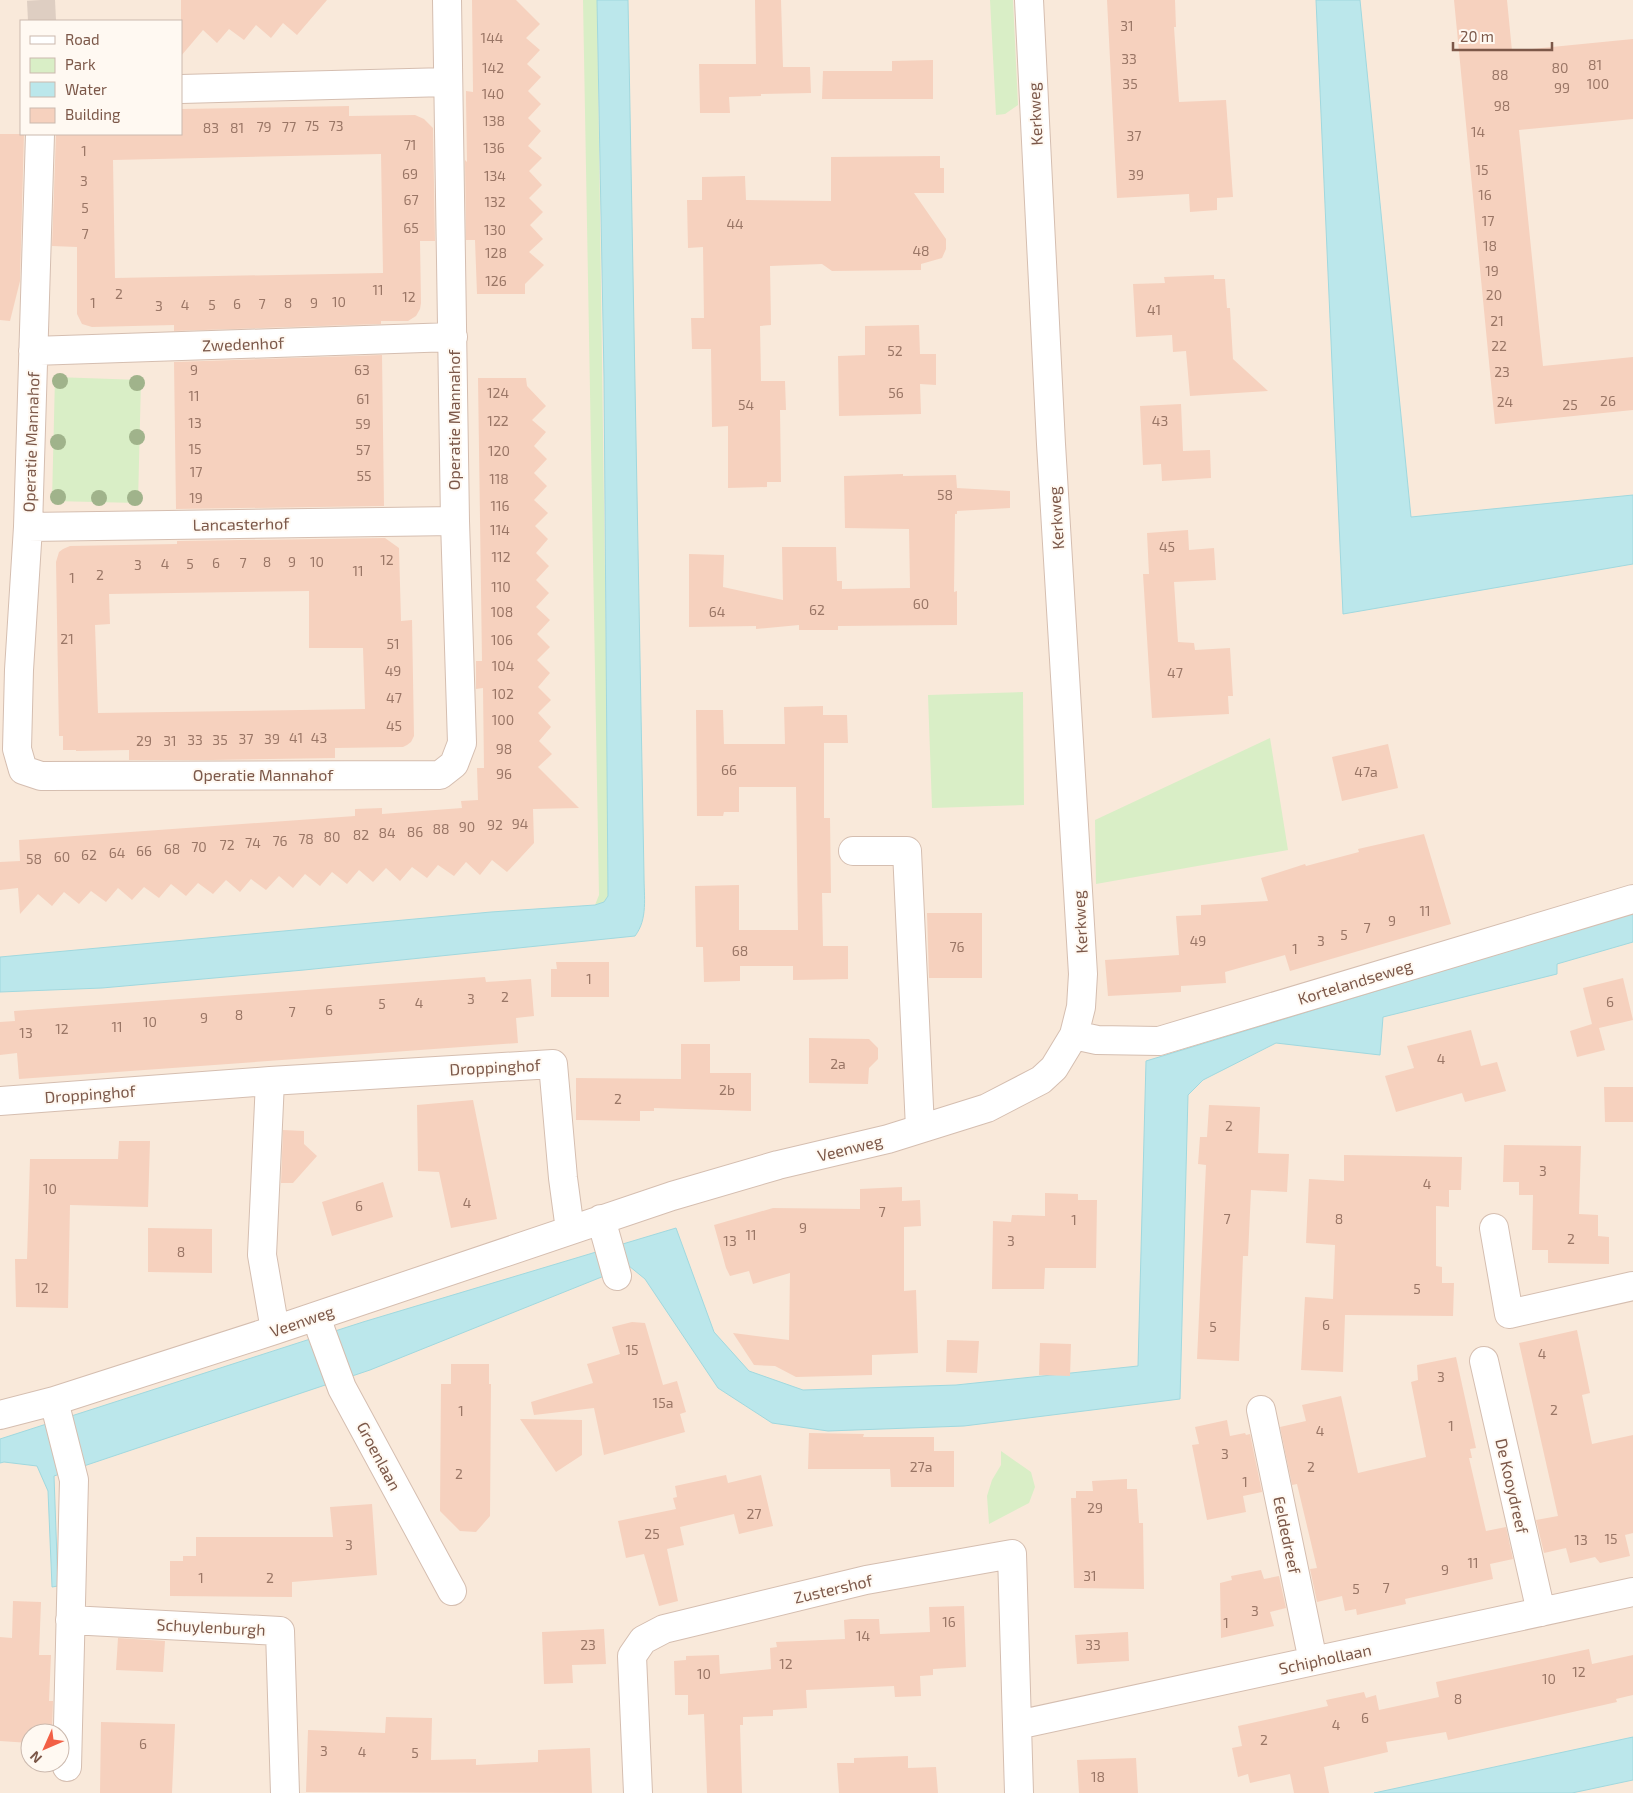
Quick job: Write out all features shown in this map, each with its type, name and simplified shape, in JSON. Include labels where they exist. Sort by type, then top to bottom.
[{"type":"street","name":"Operatie Mannahof","points":[[40,135],[28,527],[17,749],[23,770],[42,776],[440,775],[454,764],[462,743],[455,521],[447,0]]},
{"type":"street","name":"Kerkweg","points":[[1029,0],[1051,444],[1083,974],[1081,1008],[1074,1035]]},
{"type":"street","points":[[182,89],[448,82]]},
{"type":"street","name":"Zwedenhof","points":[[33,351],[453,337]]},
{"type":"street","name":"Lancasterhof","points":[[28,527],[455,521]]},
{"type":"street","points":[[853,851],[907,851],[920,1128]]},
{"type":"street","name":"Kortelandseweg","points":[[1074,1035],[1097,1040],[1158,1041],[1633,899]]},
{"type":"street","name":"Veenweg","points":[[0,1415],[56,1409],[275,1330],[319,1324],[570,1230],[604,1231],[672,1196],[778,1165],[888,1139],[987,1108],[1041,1080],[1054,1068],[1074,1035]]},
{"type":"street","name":"Droppinghof","points":[[0,1101],[270,1081],[553,1064],[570,1230]]},
{"type":"street","points":[[270,1081],[262,1255],[275,1330]]},
{"type":"street","points":[[1494,1228],[1509,1314],[1633,1286]]},
{"type":"street","points":[[604,1231],[617,1276]]},
{"type":"street","name":"Groenlaan","points":[[319,1324],[342,1388],[452,1592]]},
{"type":"street","name":"De Kooydreef","points":[[1484,1361],[1541,1612]]},
{"type":"street","points":[[56,1409],[74,1480],[68,1723]]},
{"type":"street","name":"Eeldedreef","points":[[1261,1410],[1314,1661]]},
{"type":"street","name":"Zustershof","points":[[638,1793],[632,1656],[643,1640],[664,1629],[866,1580],[1012,1554],[1017,1725]]},
{"type":"street","name":"Schiphollaan","points":[[1017,1725],[1633,1592]]},
{"type":"street","name":"Schuylenburgh","points":[[70,1620],[280,1631],[285,1793]]},
{"type":"street","points":[[1017,1725],[1019,1793]]},
{"type":"shaded area","points":[[0,0],[1633,0],[1633,1793],[0,1793]]},
{"type":"green space","points":[[583,0],[597,0],[608,794],[608,896],[604,902],[595,905],[599,895]]},
{"type":"green space","points":[[990,0],[1013,0],[1018,105],[1005,114],[996,115]]},
{"type":"green space","points":[[55,377],[141,380],[138,503],[52,501]]},
{"type":"green space","points":[[1023,692],[1024,805],[932,808],[928,695]]},
{"type":"green space","points":[[1270,738],[1288,850],[1096,884],[1095,820]]},
{"type":"green space","points":[[1001,1451],[1031,1472],[1035,1487],[1029,1503],[989,1524],[987,1496],[992,1480],[1001,1465]]},
{"type":"water","points":[[597,0],[628,0],[645,900],[644,915],[635,936],[304,970],[102,988],[0,992],[0,957],[491,912],[595,905],[604,902],[608,896],[604,377]]},
{"type":"water","points":[[1316,0],[1360,0],[1411,517],[1633,495],[1633,564],[1343,614]]},
{"type":"water","points":[[1633,913],[1633,942],[1557,964],[1557,974],[1383,1017],[1380,1055],[1276,1043],[1203,1080],[1188,1095],[1180,1399],[964,1426],[828,1431],[772,1423],[718,1388],[645,1279],[629,1266],[370,1370],[54,1476],[58,1586],[52,1587],[48,1491],[37,1466],[0,1463],[0,1439],[363,1322],[676,1228],[714,1332],[749,1371],[803,1390],[956,1385],[1138,1366],[1146,1061]]},
{"type":"water","points":[[1633,1737],[1633,1780],[1572,1793],[1374,1793]]},
{"type":"building","points":[[181,0],[327,0],[297,35],[283,23],[271,38],[256,25],[244,40],[229,29],[217,43],[203,30],[182,55]]},
{"type":"building","points":[[472,0],[516,0],[540,24],[526,38],[540,50],[527,64],[541,77],[528,91],[541,104],[528,118],[541,131],[528,146],[542,158],[529,171],[542,185],[529,198],[543,212],[530,225],[543,239],[529,252],[544,265],[525,284],[525,294],[477,294],[475,240],[466,240],[466,91],[473,92]]},
{"type":"building","points":[[755,0],[781,0],[783,67],[810,67],[811,93],[729,97],[730,113],[700,113],[699,64],[756,64]]},
{"type":"building","points":[[1107,0],[1175,0],[1176,27],[1174,27],[1179,102],[1226,100],[1233,197],[1217,198],[1217,210],[1190,212],[1189,194],[1117,198]]},
{"type":"building","points":[[1454,0],[1507,0],[1512,51],[1633,39],[1633,119],[1519,130],[1543,366],[1633,357],[1633,410],[1495,424]]},
{"type":"building","points":[[933,60],[933,99],[822,99],[823,71],[892,71],[892,61]]},
{"type":"building","points":[[349,106],[349,116],[415,115],[424,119],[433,128],[435,241],[420,241],[421,303],[416,316],[408,321],[381,321],[381,324],[174,331],[174,325],[92,327],[82,324],[77,314],[77,247],[52,246],[56,135],[182,135],[182,109]],"holes":[[[381,154],[383,273],[115,278],[113,160]]]},
{"type":"building","points":[[0,134],[20,134],[24,135],[20,281],[10,321],[0,320]]},
{"type":"building","points":[[940,156],[940,168],[944,168],[944,193],[914,193],[946,239],[946,249],[942,258],[921,264],[921,270],[832,271],[822,264],[770,266],[771,325],[760,326],[761,381],[785,381],[786,410],[780,410],[781,482],[767,482],[767,487],[728,488],[728,426],[712,427],[711,349],[692,349],[691,318],[704,318],[703,247],[688,248],[687,200],[702,200],[702,177],[745,176],[746,200],[831,201],[831,157]]},
{"type":"building","points":[[1214,275],[1214,279],[1225,279],[1227,308],[1230,308],[1233,359],[1268,391],[1190,396],[1186,351],[1173,352],[1172,335],[1136,337],[1133,284],[1165,283],[1164,277]]},
{"type":"building","points":[[919,325],[920,354],[936,354],[936,385],[920,384],[921,414],[839,416],[838,356],[865,355],[865,326]]},
{"type":"building","points":[[382,355],[384,506],[176,509],[174,362]]},
{"type":"building","points":[[478,378],[526,378],[527,386],[546,406],[532,420],[546,432],[534,446],[547,459],[534,473],[547,486],[534,500],[548,513],[535,526],[548,539],[536,553],[549,566],[536,580],[549,593],[536,607],[550,620],[537,634],[550,647],[537,660],[550,673],[538,687],[551,700],[538,713],[551,727],[539,741],[552,754],[538,767],[579,808],[533,809],[534,843],[507,872],[492,860],[480,875],[466,862],[454,876],[438,865],[427,878],[412,867],[400,881],[386,868],[373,882],[359,870],[347,884],[332,872],[320,886],[305,874],[293,888],[279,876],[266,890],[251,879],[240,892],[226,880],[213,894],[198,883],[186,896],[171,884],[159,898],[144,887],[132,900],[118,888],[106,902],[91,891],[79,904],[64,892],[52,906],[38,894],[20,914],[18,888],[0,890],[0,862],[20,861],[19,840],[355,816],[355,809],[382,808],[382,814],[462,808],[461,801],[478,800],[477,768],[484,768],[483,688],[476,689],[476,661],[482,661]]},
{"type":"building","points":[[1181,404],[1183,451],[1210,450],[1211,478],[1162,481],[1161,464],[1143,465],[1140,406]]},
{"type":"building","points":[[903,474],[903,476],[956,475],[957,488],[1010,491],[1010,508],[957,511],[957,514],[955,514],[954,592],[957,591],[957,625],[838,626],[838,630],[799,630],[799,625],[756,629],[756,626],[689,627],[689,554],[724,555],[723,587],[783,600],[782,547],[836,547],[837,581],[842,581],[842,589],[910,588],[909,529],[845,528],[844,476]]},
{"type":"building","points":[[1188,530],[1189,550],[1214,548],[1216,580],[1174,582],[1178,642],[1194,643],[1195,650],[1230,648],[1233,696],[1228,696],[1229,714],[1152,718],[1143,574],[1149,574],[1147,533]]},
{"type":"building","points":[[385,538],[399,548],[401,621],[412,620],[414,736],[411,742],[403,747],[335,748],[335,758],[129,760],[129,750],[63,750],[63,736],[59,736],[56,562],[59,552],[70,546],[177,544],[177,541]],"holes":[[[309,591],[309,648],[363,648],[365,709],[98,713],[95,625],[110,624],[109,594]]]},
{"type":"building","points":[[823,706],[823,715],[847,715],[848,743],[824,743],[824,818],[830,818],[831,893],[822,893],[823,946],[848,946],[848,979],[793,980],[793,966],[740,966],[740,981],[704,982],[703,947],[696,947],[695,886],[739,885],[739,930],[798,930],[796,787],[739,787],[739,812],[724,812],[723,816],[697,816],[696,710],[723,710],[724,744],[785,744],[784,707]]},
{"type":"building","points":[[1388,744],[1398,788],[1342,801],[1332,757]]},
{"type":"building","points":[[1424,834],[1451,924],[1290,971],[1285,955],[1225,972],[1226,983],[1181,986],[1181,992],[1108,996],[1105,960],[1179,955],[1176,916],[1201,915],[1201,905],[1268,901],[1261,878],[1305,864],[1306,866],[1359,852],[1358,849]]},
{"type":"building","points":[[927,913],[982,913],[982,978],[929,978]]},
{"type":"building","points":[[556,962],[609,962],[609,997],[551,997],[551,969],[557,969]]},
{"type":"building","points":[[485,977],[486,982],[531,979],[534,1016],[516,1018],[518,1043],[19,1079],[17,1053],[0,1055],[0,1022],[15,1021],[14,1011]]},
{"type":"building","points":[[1623,978],[1633,1020],[1599,1028],[1605,1050],[1577,1057],[1570,1031],[1592,1024],[1583,988]]},
{"type":"building","points":[[1471,1030],[1481,1066],[1497,1062],[1506,1091],[1465,1102],[1462,1093],[1396,1112],[1385,1076],[1414,1068],[1407,1046]]},
{"type":"building","points":[[809,1038],[869,1039],[878,1048],[878,1059],[869,1068],[868,1084],[809,1083]]},
{"type":"building","points":[[681,1044],[710,1044],[710,1073],[751,1073],[751,1111],[654,1108],[654,1111],[640,1111],[640,1121],[576,1120],[576,1078],[681,1079]]},
{"type":"building","points":[[1604,1087],[1633,1087],[1633,1122],[1605,1122]]},
{"type":"building","points":[[473,1100],[497,1219],[451,1228],[439,1172],[418,1171],[417,1105]]},
{"type":"building","points":[[1209,1105],[1260,1107],[1258,1153],[1289,1154],[1287,1192],[1251,1190],[1248,1256],[1243,1256],[1239,1361],[1197,1359],[1206,1165],[1198,1164],[1200,1137],[1207,1137]]},
{"type":"building","points":[[283,1130],[304,1131],[304,1144],[317,1156],[293,1183],[281,1183]]},
{"type":"building","points":[[119,1141],[150,1141],[148,1207],[70,1205],[68,1308],[16,1307],[15,1259],[27,1259],[30,1159],[118,1159]]},
{"type":"building","points":[[1504,1145],[1581,1146],[1579,1214],[1598,1215],[1598,1236],[1609,1237],[1609,1264],[1548,1263],[1548,1250],[1532,1250],[1533,1195],[1519,1195],[1519,1182],[1503,1182]]},
{"type":"building","points":[[1344,1155],[1462,1157],[1461,1190],[1449,1190],[1449,1207],[1436,1206],[1436,1266],[1442,1267],[1442,1283],[1454,1283],[1453,1316],[1345,1315],[1343,1372],[1301,1370],[1305,1297],[1333,1299],[1335,1245],[1306,1243],[1309,1179],[1344,1181]]},
{"type":"building","points":[[383,1182],[393,1217],[332,1236],[322,1202]]},
{"type":"building","points":[[902,1187],[902,1201],[920,1200],[921,1226],[904,1227],[904,1291],[916,1290],[918,1353],[872,1355],[872,1375],[796,1377],[775,1366],[754,1365],[733,1333],[789,1340],[790,1273],[753,1284],[749,1271],[730,1276],[714,1225],[773,1208],[860,1209],[860,1189]]},
{"type":"building","points":[[1045,1193],[1078,1194],[1078,1200],[1097,1200],[1096,1268],[1045,1268],[1044,1289],[992,1289],[993,1221],[1011,1222],[1012,1215],[1045,1216]]},
{"type":"building","points":[[148,1228],[212,1229],[212,1273],[148,1272]]},
{"type":"building","points":[[632,1322],[645,1323],[663,1385],[677,1381],[686,1412],[680,1414],[685,1432],[604,1455],[594,1408],[534,1415],[531,1402],[593,1383],[587,1364],[620,1354],[612,1327]]},
{"type":"building","points":[[1577,1330],[1590,1393],[1582,1395],[1592,1444],[1633,1435],[1633,1533],[1625,1535],[1630,1556],[1600,1563],[1595,1557],[1570,1563],[1566,1548],[1544,1553],[1536,1520],[1558,1516],[1519,1343]]},
{"type":"building","points":[[947,1340],[979,1341],[977,1373],[946,1372]]},
{"type":"building","points":[[1040,1343],[1071,1344],[1070,1376],[1039,1375]]},
{"type":"building","points":[[1456,1357],[1476,1448],[1470,1449],[1472,1458],[1469,1458],[1486,1531],[1506,1527],[1513,1559],[1490,1564],[1493,1579],[1405,1599],[1406,1604],[1357,1615],[1356,1609],[1345,1611],[1342,1596],[1317,1602],[1310,1569],[1317,1568],[1297,1484],[1292,1485],[1280,1427],[1306,1421],[1302,1405],[1341,1396],[1358,1473],[1426,1457],[1411,1382],[1418,1380],[1417,1365]]},
{"type":"building","points":[[451,1364],[489,1364],[489,1384],[491,1384],[490,1516],[476,1532],[460,1531],[440,1511],[441,1384],[451,1384]]},
{"type":"building","points":[[520,1419],[582,1420],[582,1455],[556,1472]]},
{"type":"building","points":[[1227,1420],[1230,1436],[1250,1434],[1262,1492],[1243,1496],[1246,1512],[1207,1520],[1192,1445],[1199,1444],[1195,1427]]},
{"type":"building","points":[[809,1433],[864,1434],[863,1437],[934,1437],[934,1451],[954,1451],[954,1487],[891,1487],[890,1469],[808,1469]]},
{"type":"building","points":[[726,1475],[728,1483],[761,1475],[773,1526],[739,1534],[734,1514],[680,1527],[684,1545],[667,1549],[678,1601],[659,1606],[644,1554],[626,1558],[618,1521],[676,1509],[673,1498],[677,1497],[675,1486]]},
{"type":"building","points":[[1127,1479],[1127,1489],[1137,1489],[1139,1523],[1143,1523],[1144,1589],[1074,1588],[1071,1498],[1076,1498],[1076,1491],[1093,1491],[1092,1481]]},
{"type":"building","points":[[372,1504],[377,1575],[292,1582],[292,1597],[170,1596],[170,1561],[183,1561],[183,1556],[196,1556],[196,1537],[333,1537],[330,1507]]},
{"type":"building","points":[[1261,1570],[1264,1579],[1279,1576],[1286,1608],[1270,1612],[1274,1626],[1221,1638],[1220,1583],[1232,1580],[1231,1576]]},
{"type":"building","points":[[13,1601],[41,1602],[39,1655],[51,1655],[49,1701],[53,1701],[52,1723],[20,1723],[20,1742],[0,1741],[0,1637],[12,1638]]},
{"type":"building","points":[[964,1606],[966,1667],[933,1669],[933,1675],[920,1676],[921,1696],[895,1697],[894,1686],[806,1690],[807,1708],[773,1710],[773,1716],[743,1717],[743,1725],[740,1725],[742,1793],[707,1793],[704,1714],[688,1715],[688,1695],[675,1695],[674,1661],[686,1660],[686,1656],[719,1655],[720,1674],[771,1669],[770,1648],[777,1647],[776,1642],[845,1639],[844,1620],[851,1619],[879,1619],[880,1634],[930,1632],[929,1607]]},
{"type":"building","points":[[604,1629],[606,1664],[572,1665],[573,1683],[544,1684],[542,1632]]},
{"type":"building","points":[[1128,1632],[1129,1661],[1077,1664],[1075,1635]]},
{"type":"building","points":[[118,1638],[165,1641],[163,1672],[116,1670]]},
{"type":"building","points":[[1589,1649],[1592,1664],[1633,1655],[1633,1695],[1616,1699],[1617,1702],[1448,1740],[1446,1732],[1386,1742],[1388,1752],[1324,1767],[1329,1793],[1294,1793],[1290,1774],[1250,1783],[1248,1774],[1238,1777],[1232,1748],[1242,1746],[1238,1726],[1328,1706],[1326,1700],[1364,1692],[1366,1698],[1376,1695],[1379,1710],[1439,1697],[1436,1682]]},
{"type":"building","points":[[386,1717],[432,1718],[431,1760],[476,1759],[476,1765],[538,1762],[538,1750],[590,1748],[592,1793],[306,1792],[308,1730],[385,1733]]},
{"type":"building","points":[[101,1722],[175,1724],[172,1793],[100,1793]]},
{"type":"building","points":[[908,1756],[908,1768],[936,1767],[938,1793],[839,1793],[837,1763],[854,1763],[854,1758]]},
{"type":"building","points":[[1136,1758],[1138,1793],[1079,1793],[1077,1760]]},
{"type":"tunnel","points":[[41,0],[42,20]]}]
